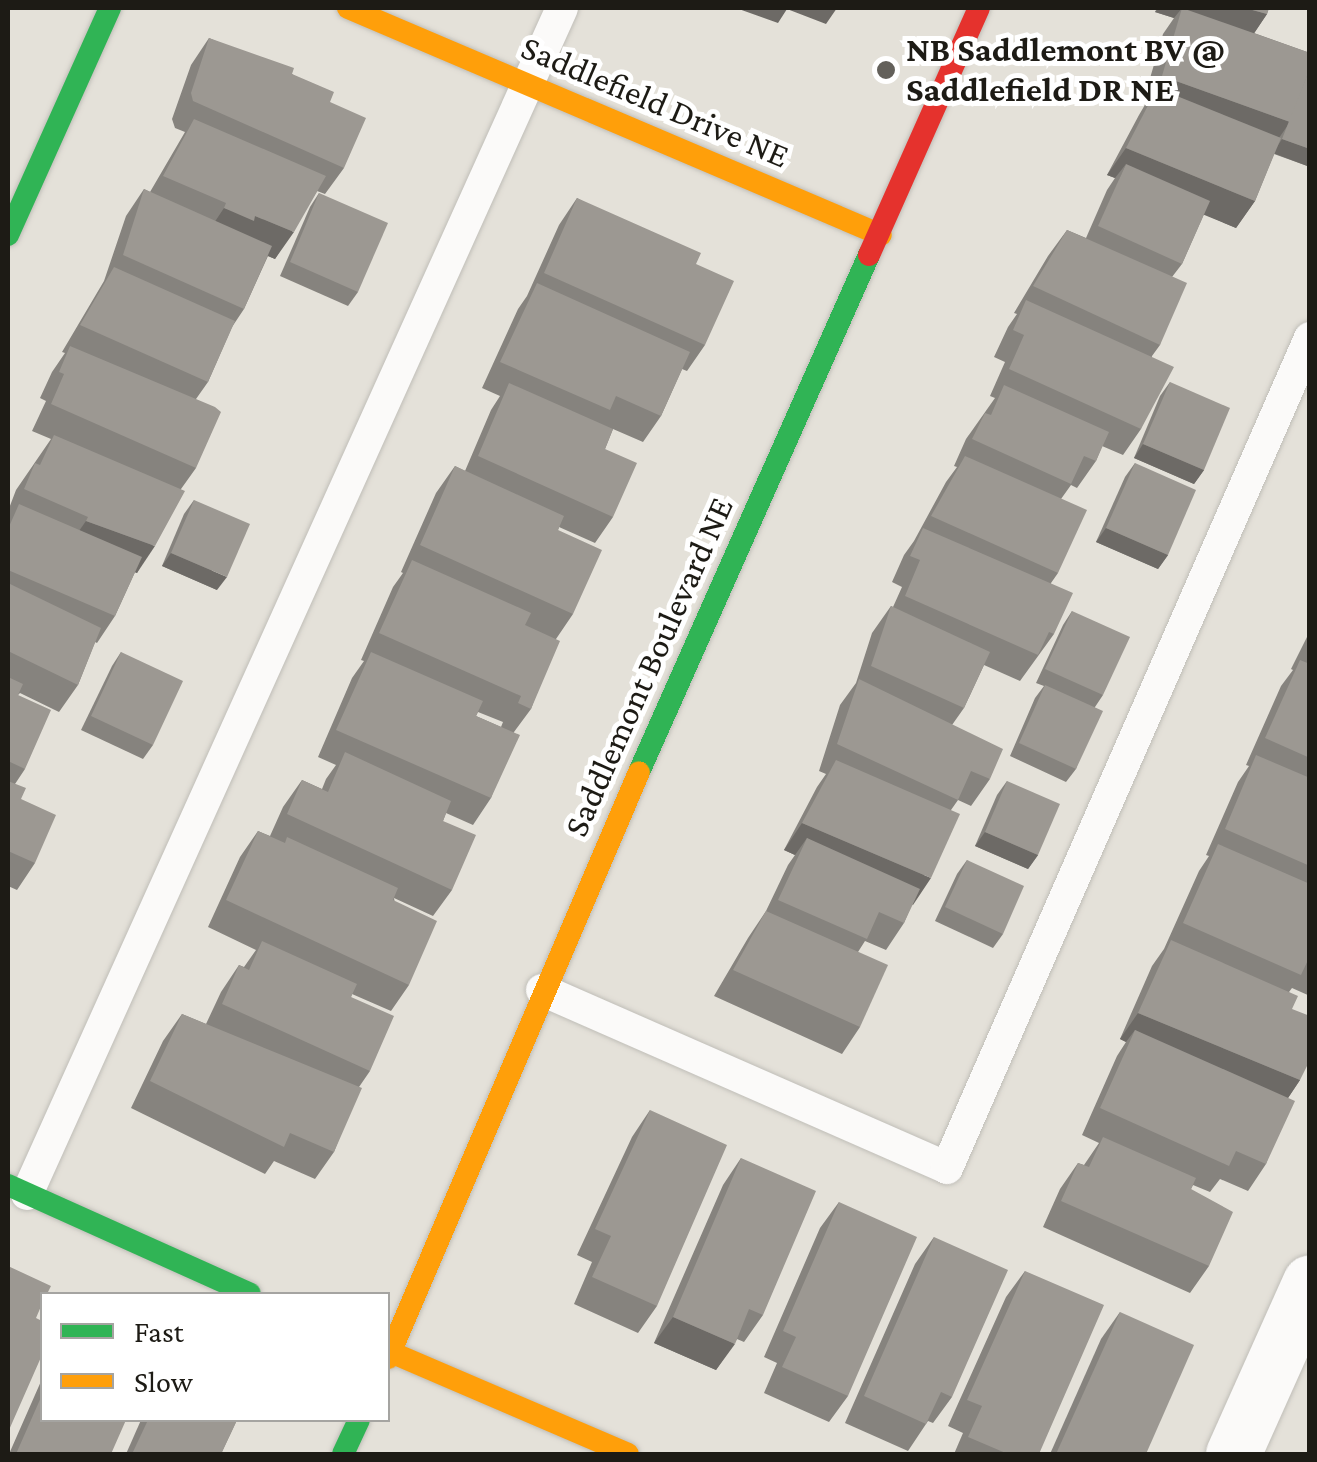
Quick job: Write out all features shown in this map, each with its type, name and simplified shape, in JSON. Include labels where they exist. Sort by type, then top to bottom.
[{"type":"street","points":[[8,235],[110,8]]},
{"type":"street","name":"Saddlefield Drive NE","points":[[348,8],[881,235]]},
{"type":"street","name":"Saddlemont Boulevard NE","points":[[390,1349],[542,990],[979,8]]},
{"type":"street","points":[[17,1189],[246,1292]]},
{"type":"street","points":[[1233,1454],[1310,1282]]},
{"type":"street","points":[[390,1355],[628,1454]]},
{"type":"street","points":[[343,1454],[358,1422]]},
{"type":"lane","points":[[17,1189],[530,88],[562,8]]},
{"type":"lane","points":[[542,990],[946,1168],[1310,338]]},
{"type":"building","points":[[1182,8],[1310,53],[1310,68],[1290,122],[1162,76]]},
{"type":"building","points":[[1245,8],[1269,8],[1267,14]]},
{"type":"building","points":[[209,38],[294,68],[292,74],[334,92],[330,102],[366,118],[344,168],[193,101],[191,93]]},
{"type":"building","points":[[1310,68],[1310,149],[1282,139]]},
{"type":"building","points":[[1157,88],[1281,138],[1255,201],[1126,148]]},
{"type":"building","points":[[194,119],[326,176],[294,232],[255,216],[254,221],[224,208],[226,203],[163,176]]},
{"type":"building","points":[[1126,164],[1210,201],[1182,264],[1098,226]]},
{"type":"building","points":[[144,189],[272,246],[244,309],[123,255]]},
{"type":"building","points":[[319,193],[388,223],[358,292],[290,262]]},
{"type":"building","points":[[577,198],[701,253],[696,264],[734,281],[705,345],[544,273]]},
{"type":"building","points":[[1067,230],[1187,283],[1160,345],[1033,286]]},
{"type":"building","points":[[114,267],[235,321],[208,382],[80,325]]},
{"type":"building","points":[[537,283],[690,352],[661,416],[616,396],[610,410],[500,362]]},
{"type":"building","points":[[1026,300],[1174,367],[1141,429],[1009,369],[1024,335],[1013,330]]},
{"type":"building","points":[[70,346],[221,412],[196,468],[51,404],[64,374],[59,372]]},
{"type":"building","points":[[1170,382],[1230,408],[1204,470],[1143,444]]},
{"type":"building","points":[[509,383],[613,429],[605,449],[637,463],[613,517],[478,456]]},
{"type":"building","points":[[1004,385],[1109,432],[1096,461],[1084,456],[1071,484],[972,439],[985,413],[991,415]]},
{"type":"building","points":[[54,435],[185,491],[155,546],[86,521],[88,517],[24,489],[35,463],[40,465]]},
{"type":"building","points":[[965,456],[1087,510],[1058,573],[931,516]]},
{"type":"building","points":[[1135,463],[1196,490],[1168,555],[1106,528]]},
{"type":"building","points":[[455,466],[564,516],[558,530],[602,550],[573,614],[420,545]]},
{"type":"building","points":[[194,500],[250,524],[227,577],[171,553]]},
{"type":"building","points":[[19,504],[142,557],[115,616],[8,570],[8,529]]},
{"type":"building","points":[[923,528],[1073,593],[1054,634],[1049,632],[1038,655],[905,596],[920,560],[910,556]]},
{"type":"building","points":[[412,560],[531,613],[525,625],[560,641],[531,709],[518,703],[521,696],[379,633]]},
{"type":"building","points":[[8,583],[101,628],[78,685],[8,651]]},
{"type":"building","points":[[891,606],[990,652],[964,708],[871,666]]},
{"type":"building","points":[[1072,611],[1130,637],[1103,695],[1045,669]]},
{"type":"building","points":[[121,652],[183,681],[153,745],[91,716]]},
{"type":"building","points":[[371,652],[483,701],[476,716],[520,735],[491,798],[336,730]]},
{"type":"building","points":[[1300,660],[1310,664],[1310,758],[1265,738]]},
{"type":"building","points":[[8,677],[23,684],[18,695],[51,710],[25,769],[8,761]]},
{"type":"building","points":[[859,679],[1003,749],[990,779],[971,771],[958,800],[837,744]]},
{"type":"building","points":[[1045,685],[1103,711],[1076,769],[1019,743]]},
{"type":"building","points":[[345,752],[451,801],[443,821],[476,835],[452,890],[287,814],[302,780],[328,792]]},
{"type":"building","points":[[1256,755],[1310,778],[1310,866],[1225,829]]},
{"type":"building","points":[[836,760],[960,814],[931,878],[802,823]]},
{"type":"building","points":[[8,781],[26,788],[21,799],[56,815],[35,863],[8,851]]},
{"type":"building","points":[[1007,781],[1060,804],[1038,855],[985,832]]},
{"type":"building","points":[[258,831],[285,843],[287,837],[398,888],[393,900],[437,921],[409,985],[226,900]]},
{"type":"building","points":[[807,838],[920,889],[904,923],[879,912],[867,939],[778,900]]},
{"type":"building","points":[[1218,844],[1310,884],[1310,961],[1301,975],[1183,923]]},
{"type":"building","points":[[967,860],[1024,886],[1003,934],[945,907]]},
{"type":"building","points":[[766,911],[888,965],[860,1027],[733,970]]},
{"type":"building","points":[[1171,940],[1298,996],[1292,1009],[1310,1016],[1310,1060],[1300,1080],[1138,1013]]},
{"type":"building","points":[[262,941],[357,984],[351,997],[394,1016],[370,1071],[222,1004],[239,965],[249,970]]},
{"type":"building","points":[[182,1014],[362,1088],[334,1152],[290,1133],[284,1147],[150,1081]]},
{"type":"building","points":[[1135,1030],[1295,1101],[1266,1164],[1236,1151],[1229,1166],[1100,1108]]},
{"type":"building","points":[[650,1110],[727,1145],[657,1306],[592,1277],[611,1236],[595,1229]]},
{"type":"building","points":[[1103,1137],[1196,1178],[1191,1189],[1233,1212],[1209,1266],[1061,1201],[1078,1163],[1089,1167]]},
{"type":"building","points":[[741,1158],[816,1191],[763,1315],[749,1309],[735,1344],[673,1317]]},
{"type":"building","points":[[839,1202],[917,1237],[848,1396],[782,1367],[796,1337],[783,1331]]},
{"type":"building","points":[[934,1237],[1008,1270],[952,1397],[941,1392],[926,1424],[864,1396]]},
{"type":"building","points":[[8,1266],[51,1286],[48,1292],[40,1292],[36,1318],[40,1320],[40,1360],[8,1429]]},
{"type":"building","points":[[1025,1271],[1104,1305],[1039,1454],[1008,1454],[968,1437],[982,1406],[967,1400]]},
{"type":"building","points":[[1120,1312],[1194,1345],[1146,1454],[1056,1454]]},
{"type":"building","points":[[40,1400],[40,1422],[125,1422],[111,1454],[16,1454]]},
{"type":"building","points":[[147,1422],[236,1422],[221,1454],[132,1454]]},
{"type":"traffic: fast","points":[[8,235],[110,8]]},
{"type":"traffic: fast","points":[[639,772],[869,255]]},
{"type":"traffic: fast","points":[[8,1185],[246,1292]]},
{"type":"traffic: fast","points":[[343,1454],[358,1422]]},
{"type":"traffic: slow","points":[[348,8],[881,235]]},
{"type":"traffic: slow","points":[[390,1353],[639,772]]},
{"type":"traffic: slow","points":[[390,1352],[628,1454]]},
{"type":"traffic: jam","points":[[869,255],[979,8]]},
{"type":"place","name":"NB Saddlemont BV @ Saddlefield DR NE","points":[[886,70]]}]
